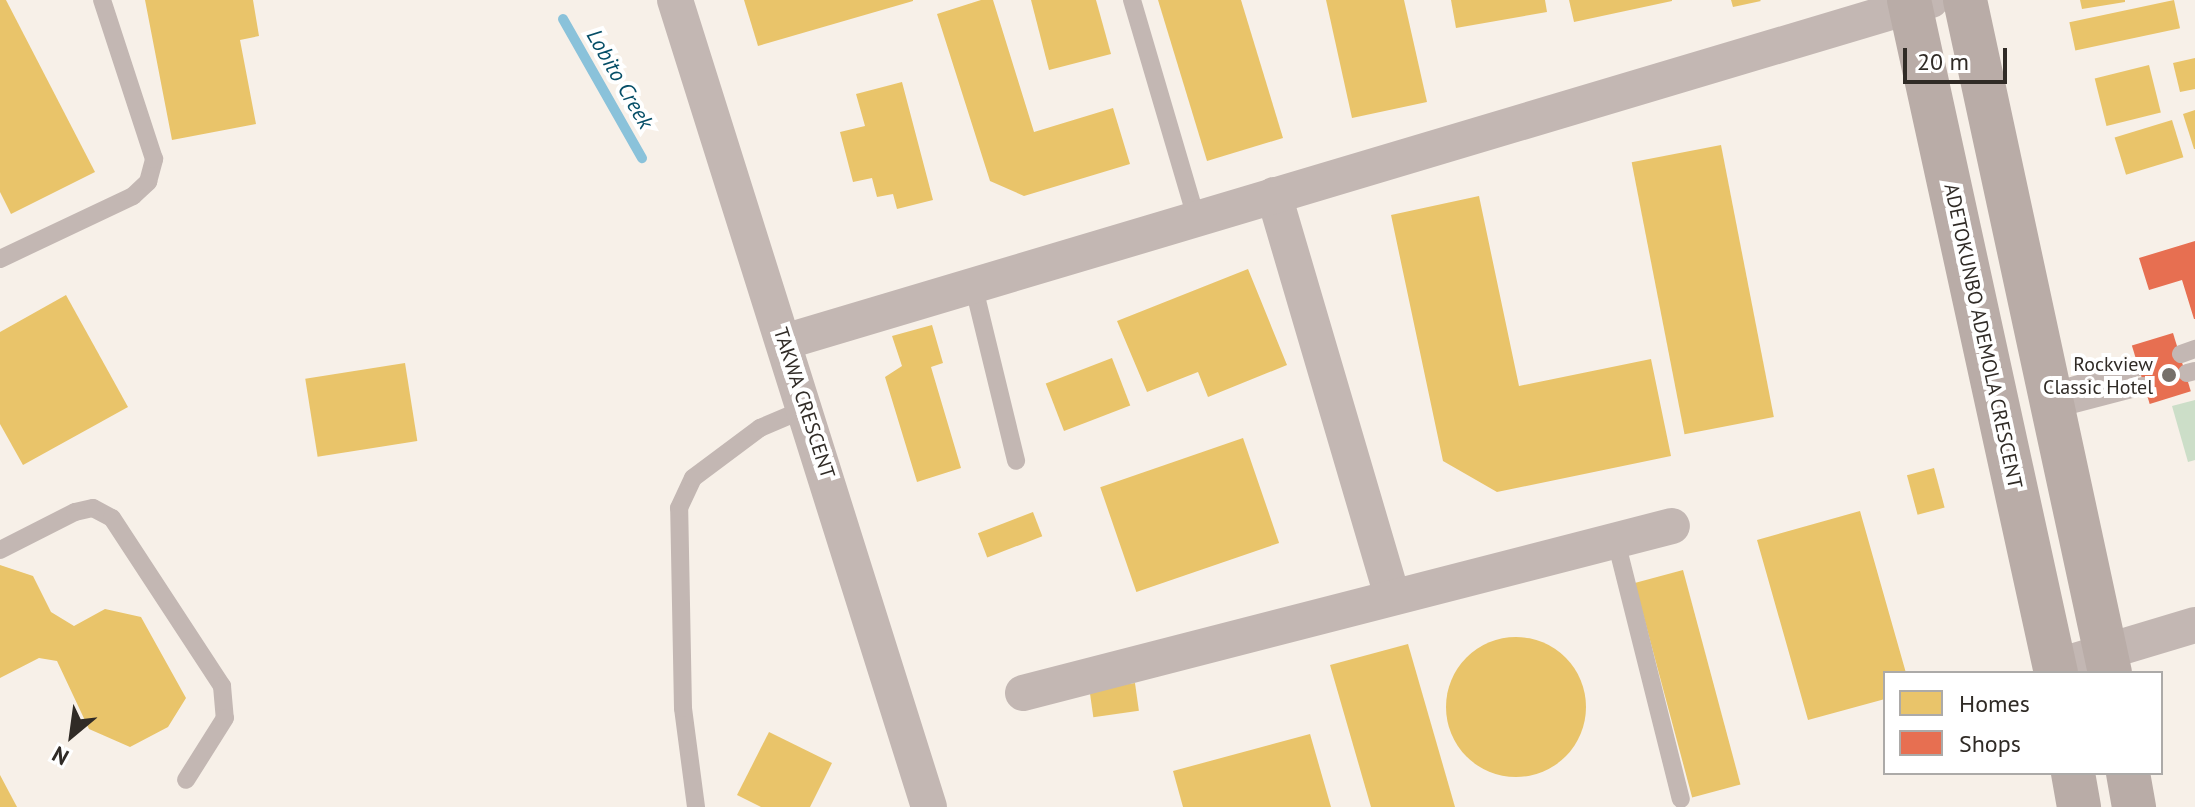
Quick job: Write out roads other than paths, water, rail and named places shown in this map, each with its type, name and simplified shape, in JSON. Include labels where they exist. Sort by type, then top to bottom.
[{"type":"main road","points":[[1965,0],[2108,662]]},
{"type":"main road","name":"ADETOKUNBO ADEMOLA CRESCENT","points":[[1917,2],[2055,670]]},
{"type":"main road","points":[[2073,775],[2079,807]]},
{"type":"main road","points":[[2128,775],[2134,807]]},
{"type":"street","name":"TAKWA CRESCENT","points":[[675,0],[807,408],[929,807]]},
{"type":"street","points":[[784,342],[1917,2]]},
{"type":"street","points":[[1274,195],[1392,597]]},
{"type":"street","points":[[1023,693],[1672,526]]},
{"type":"street","points":[[2055,670],[2108,662],[2195,625]]},
{"type":"lane","points":[[0,237],[6,256],[133,196],[148,182],[154,159],[102,0]]},
{"type":"lane","points":[[1132,0],[1196,217]]},
{"type":"lane","points":[[973,284],[1016,461]]},
{"type":"lane","points":[[2053,401],[2138,367]]},
{"type":"lane","points":[[2053,401],[2143,386]]},
{"type":"lane","points":[[696,807],[683,708],[679,508],[693,478],[760,428],[807,408]]},
{"type":"lane","points":[[0,550],[75,512],[93,508],[112,518],[222,686],[225,718],[186,780]]},
{"type":"lane","points":[[1616,541],[1681,799]]},
{"type":"waterway","name":"Lobito Creek","points":[[563,19],[642,158]]},
{"type":"place","name":"Rockview Classic Hotel","points":[[2169,375]]}]
